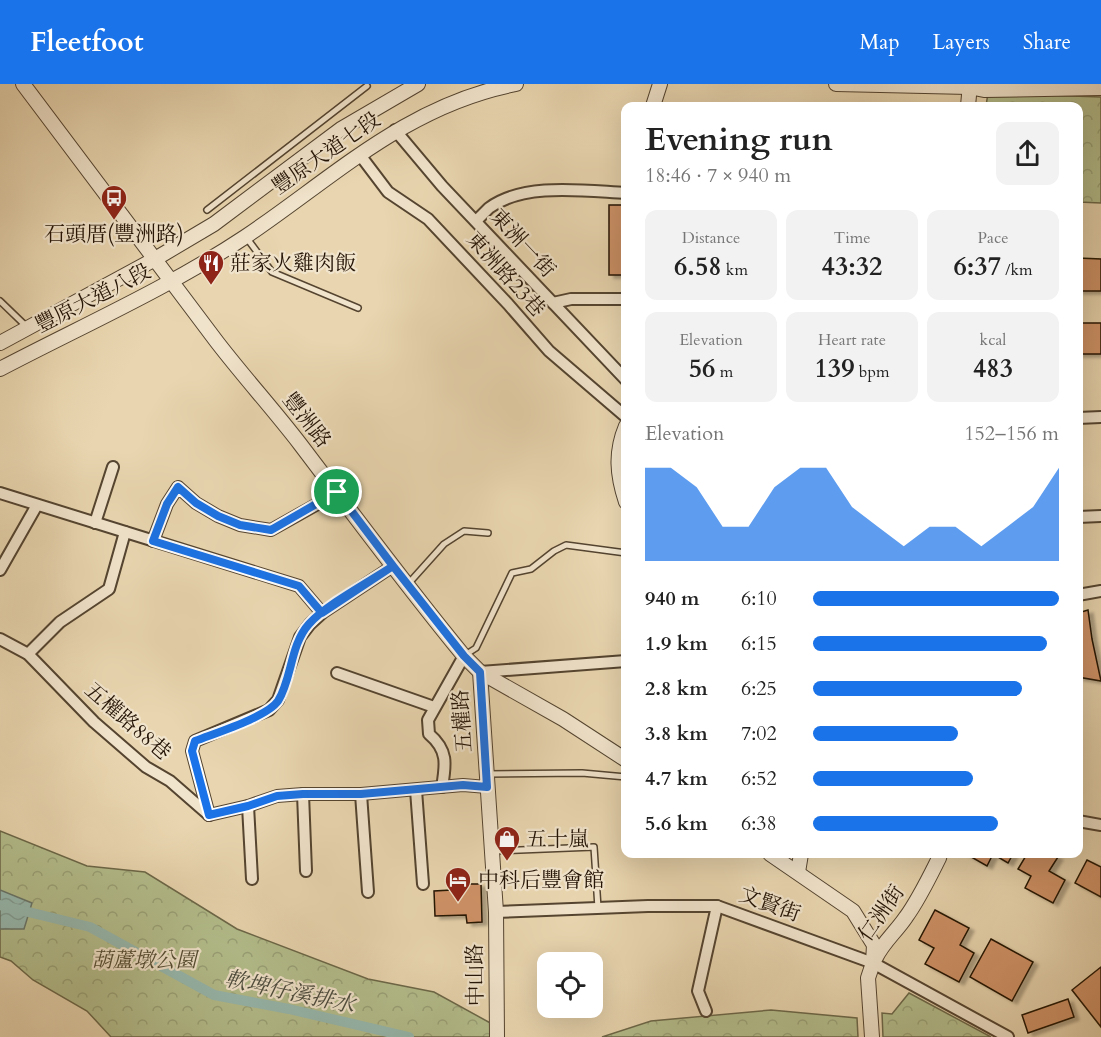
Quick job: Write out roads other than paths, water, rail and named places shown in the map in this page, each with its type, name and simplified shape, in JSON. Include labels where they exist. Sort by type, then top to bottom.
[{"type":"street","name":"豐洲路","points":[[23,84],[218,342],[464,656],[480,672],[563,718],[621,757]]},
{"type":"street","name":"豐原大道七段","points":[[155,259],[214,224],[341,129],[418,84]]},
{"type":"street","name":"豐原大道七段","points":[[173,282],[245,236],[326,176],[395,130],[439,107],[490,89],[516,84]]},
{"type":"street","points":[[654,102],[660,84]]},
{"type":"street","points":[[836,84],[970,85],[984,90],[1101,88]]},
{"type":"street","points":[[968,102],[970,85]]},
{"type":"street","name":"東洲一街","points":[[395,130],[442,186],[621,375]]},
{"type":"street","name":"東洲路23巷","points":[[360,155],[388,192],[428,219],[492,286],[549,351],[621,413]]},
{"type":"street","points":[[476,221],[490,207],[512,197],[554,189],[621,194]]},
{"type":"street","name":"豐原大道八段","points":[[0,343],[155,259]]},
{"type":"street","name":"豐原大道八段","points":[[0,369],[173,282]]},
{"type":"street","points":[[553,303],[571,299],[621,299]]},
{"type":"street","points":[[1083,418],[1101,417]]},
{"type":"street","points":[[621,438],[618,459],[621,484]]},
{"type":"street","points":[[95,523],[113,467]]},
{"type":"street","points":[[153,541],[167,504],[178,487],[196,503],[218,516],[240,525],[271,530],[337,492]]},
{"type":"street","points":[[0,493],[299,586],[322,613]]},
{"type":"street","points":[[0,570],[37,505]]},
{"type":"street","points":[[1083,517],[1101,516]]},
{"type":"street","points":[[28,654],[60,622],[109,589],[125,532]]},
{"type":"street","points":[[393,566],[322,613],[310,624],[300,637],[278,700],[269,710],[195,741],[192,751],[209,815],[248,806],[277,796],[416,790],[487,780]]},
{"type":"street","points":[[1083,594],[1101,591]]},
{"type":"street","name":"五權路88巷","points":[[0,639],[28,654],[94,722],[146,767],[170,781],[209,815]]},
{"type":"street","points":[[442,787],[445,756],[439,743],[429,734],[428,720],[464,656]]},
{"type":"street","name":"五權路","points":[[496,912],[480,672],[621,661]]},
{"type":"street","points":[[337,673],[434,707]]},
{"type":"street","points":[[416,790],[423,884]]},
{"type":"street","points":[[303,794],[306,871]]},
{"type":"street","points":[[361,794],[368,892]]},
{"type":"street","points":[[248,806],[252,879]]},
{"type":"street","points":[[1083,822],[1101,825]]},
{"type":"street","points":[[776,858],[854,911],[874,945],[873,963],[868,978],[872,1037]]},
{"type":"street","points":[[798,872],[800,858]]},
{"type":"street","name":"仁洲街","points":[[873,963],[882,945],[906,918],[939,858]]},
{"type":"street","name":"文賢街","points":[[496,912],[648,906],[717,906],[873,963],[1008,1037]]},
{"type":"street","points":[[706,1011],[698,991],[717,906]]},
{"type":"street","name":"中山路","points":[[496,912],[497,1037]]},
{"type":"lane","points":[[207,210],[367,86]]},
{"type":"lane","points":[[263,167],[272,181]]},
{"type":"lane","points":[[245,236],[272,272],[358,308]]},
{"type":"lane","points":[[0,301],[28,328]]},
{"type":"lane","points":[[408,585],[444,544],[464,531],[488,533]]},
{"type":"lane","points":[[464,656],[476,648],[512,573],[531,569],[554,551],[566,545],[621,552]]},
{"type":"lane","points":[[487,780],[582,773],[621,777]]},
{"type":"lane","points":[[493,851],[594,847],[598,908]]},
{"type":"water","points":[[0,890],[32,903],[24,929],[0,929]]},
{"type":"waterway","name":"軟埤仔溪排水","points":[[0,905],[90,927],[214,995],[289,1009],[409,1037]]},
{"type":"place","name":"石頭厝(豐洲路)","points":[[114,221]]},
{"type":"place","name":"莊家火雞肉飯","points":[[211,286]]},
{"type":"place","name":"五十嵐","points":[[507,862]]},
{"type":"place","name":"中科后豐會館","points":[[458,903]]},
{"type":"park label","name":"葫蘆墩公園","points":[[144,960]]}]
